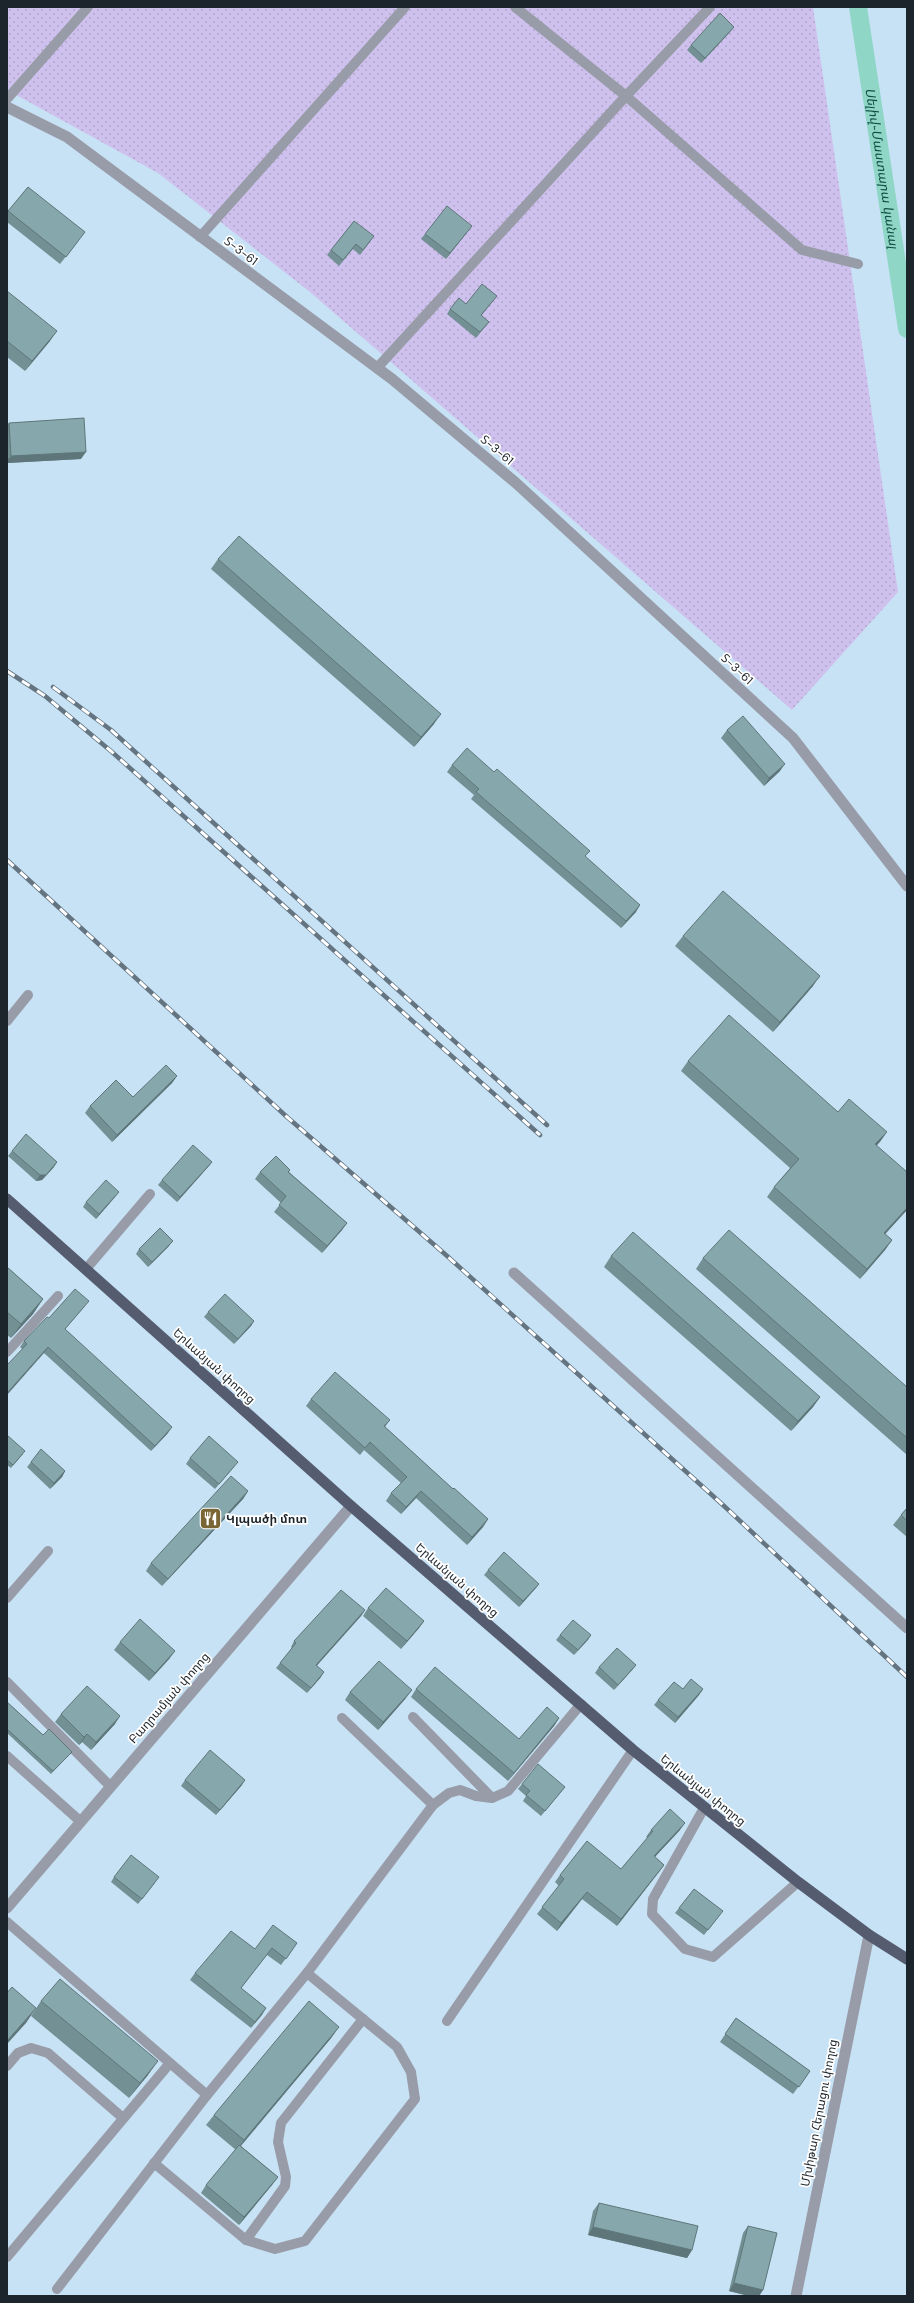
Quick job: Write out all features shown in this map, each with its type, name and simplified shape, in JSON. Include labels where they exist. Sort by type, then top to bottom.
[{"type":"highway","name":"Երևանյան փողոց","points":[[7,1199],[352,1506],[633,1750],[798,1882],[869,1935],[907,1959]]},
{"type":"street","name":"Տ-3-61","points":[[7,107],[67,137],[377,368],[516,483],[793,738],[907,886]]},
{"type":"street","points":[[514,1273],[907,1628]]},
{"type":"street","name":"Բաղրամյան փողոց","points":[[7,1908],[110,1786],[352,1506]]},
{"type":"street","name":"Մխիթար Հերացու փողոց","points":[[796,2296],[869,1935]]},
{"type":"lane","points":[[7,99],[88,7]]},
{"type":"lane","points":[[200,237],[405,7]]},
{"type":"lane","points":[[515,7],[626,96],[802,250],[858,264]]},
{"type":"lane","points":[[377,368],[626,96],[710,7]]},
{"type":"lane","points":[[7,1020],[28,995]]},
{"type":"lane","points":[[86,1269],[150,1194]]},
{"type":"lane","points":[[7,1352],[58,1296]]},
{"type":"lane","points":[[7,1598],[48,1551]]},
{"type":"lane","points":[[7,1682],[110,1786]]},
{"type":"lane","points":[[57,2289],[207,2095],[307,1973],[433,1805],[449,1793],[460,1790],[476,1796],[492,1798],[508,1791],[580,1704]]},
{"type":"lane","points":[[413,1717],[492,1798]]},
{"type":"lane","points":[[342,1718],[433,1805]]},
{"type":"lane","points":[[447,2021],[633,1750]]},
{"type":"lane","points":[[7,1756],[80,1821]]},
{"type":"lane","points":[[704,1808],[653,1899],[652,1914],[685,1949],[713,1957],[798,1882]]},
{"type":"lane","points":[[7,1922],[207,2095]]},
{"type":"lane","points":[[154,2163],[246,2240],[275,2249],[305,2241],[415,2100],[411,2072],[397,2047],[307,1973]]},
{"type":"lane","points":[[246,2240],[285,2186],[286,2176],[278,2142],[281,2123],[363,2019]]},
{"type":"lane","points":[[7,2066],[18,2053],[32,2048],[48,2053],[123,2118]]},
{"type":"lane","points":[[7,2257],[170,2063]]},
{"type":"shaded area","points":[[7,7],[813,7],[898,592],[792,710],[310,292],[158,173],[7,90]]},
{"type":"building","points":[[720,13],[734,27],[705,58],[691,45]]},
{"type":"building","points":[[28,187],[85,232],[66,257],[8,211]]},
{"type":"building","points":[[447,206],[472,226],[450,253],[425,234]]},
{"type":"building","points":[[354,221],[374,236],[363,250],[356,244],[343,260],[331,250]]},
{"type":"building","points":[[482,284],[497,296],[481,315],[489,322],[480,332],[450,309],[459,298],[466,304]]},
{"type":"building","points":[[7,291],[57,331],[32,361],[7,341]]},
{"type":"building","points":[[84,418],[86,452],[11,456],[9,423]]},
{"type":"building","points":[[239,536],[441,714],[421,737],[218,559]]},
{"type":"building","points":[[743,716],[785,764],[769,778],[727,730]]},
{"type":"building","points":[[467,748],[494,772],[497,769],[590,851],[585,856],[640,905],[626,921],[476,792],[479,789],[452,765]]},
{"type":"building","points":[[723,891],[820,976],[780,1022],[683,936]]},
{"type":"building","points":[[729,1015],[838,1112],[849,1099],[887,1132],[875,1144],[907,1172],[907,1208],[884,1233],[892,1240],[867,1269],[774,1187],[799,1159],[688,1061]]},
{"type":"building","points":[[166,1065],[177,1076],[117,1135],[90,1106],[116,1080],[133,1097]]},
{"type":"building","points":[[26,1134],[57,1162],[46,1175],[40,1175],[12,1151]]},
{"type":"building","points":[[193,1145],[212,1162],[180,1197],[162,1180]]},
{"type":"building","points":[[276,1156],[290,1170],[288,1172],[347,1223],[327,1246],[279,1205],[286,1196],[260,1172]]},
{"type":"building","points":[[106,1180],[119,1192],[99,1214],[86,1202]]},
{"type":"building","points":[[160,1228],[173,1241],[152,1262],[139,1249]]},
{"type":"building","points":[[729,1230],[907,1387],[907,1438],[703,1258]]},
{"type":"building","points":[[633,1232],[820,1397],[798,1421],[611,1256]]},
{"type":"building","points":[[7,1267],[43,1299],[21,1324],[7,1312]]},
{"type":"building","points":[[75,1289],[89,1301],[65,1329],[172,1427],[155,1446],[48,1347],[7,1393],[7,1365],[27,1344],[24,1341],[47,1317],[49,1318]]},
{"type":"building","points":[[225,1294],[254,1321],[238,1339],[208,1312]]},
{"type":"building","points":[[335,1372],[390,1420],[384,1426],[488,1519],[472,1537],[421,1491],[406,1507],[391,1493],[407,1477],[370,1442],[365,1448],[311,1399]]},
{"type":"building","points":[[7,1435],[25,1451],[13,1465],[7,1460]]},
{"type":"building","points":[[209,1436],[238,1462],[219,1484],[190,1458]]},
{"type":"building","points":[[41,1449],[65,1471],[54,1483],[31,1462]]},
{"type":"building","points":[[231,1476],[248,1491],[168,1579],[151,1563]]},
{"type":"building","points":[[907,1508],[907,1521],[901,1515]]},
{"type":"building","points":[[504,1552],[539,1584],[523,1601],[488,1570]]},
{"type":"building","points":[[386,1588],[424,1621],[407,1641],[368,1608]]},
{"type":"building","points":[[341,1590],[365,1610],[316,1665],[324,1672],[311,1688],[280,1663],[296,1643],[294,1641]]},
{"type":"building","points":[[140,1619],[175,1651],[155,1673],[120,1642]]},
{"type":"building","points":[[573,1620],[591,1635],[578,1650],[560,1635]]},
{"type":"building","points":[[617,1648],[636,1665],[618,1685],[599,1667]]},
{"type":"building","points":[[379,1661],[412,1690],[383,1722],[350,1692]]},
{"type":"building","points":[[435,1667],[519,1739],[547,1707],[559,1718],[514,1773],[416,1689]]},
{"type":"building","points":[[691,1679],[703,1689],[678,1717],[658,1700],[674,1682],[683,1689]]},
{"type":"building","points":[[87,1686],[120,1716],[96,1742],[87,1734],[84,1737],[61,1714]]},
{"type":"building","points":[[7,1702],[43,1735],[49,1729],[72,1752],[53,1771],[7,1729]]},
{"type":"building","points":[[210,1750],[245,1780],[220,1810],[185,1780]]},
{"type":"building","points":[[538,1764],[565,1787],[545,1811],[526,1795],[530,1791],[522,1784]]},
{"type":"building","points":[[670,1809],[685,1823],[654,1856],[664,1865],[621,1919],[587,1892],[561,1923],[542,1907],[564,1879],[560,1875],[587,1841],[621,1869],[653,1831],[651,1830]]},
{"type":"building","points":[[131,1855],[159,1877],[142,1899],[114,1877]]},
{"type":"building","points":[[694,1889],[723,1911],[708,1930],[679,1908]]},
{"type":"building","points":[[273,1925],[297,1943],[286,1959],[272,1948],[241,1988],[266,2008],[255,2022],[195,1973],[231,1931],[255,1949]]},
{"type":"building","points":[[60,1979],[158,2061],[140,2083],[41,2001]]},
{"type":"building","points":[[12,1987],[36,2008],[7,2041],[7,1993]]},
{"type":"building","points":[[309,2001],[339,2027],[244,2140],[214,2115]]},
{"type":"building","points":[[736,2018],[810,2071],[799,2087],[725,2034]]},
{"type":"building","points":[[239,2145],[278,2177],[244,2217],[206,2185]]},
{"type":"building","points":[[599,2203],[698,2226],[692,2250],[593,2227]]},
{"type":"building","points":[[748,2226],[777,2233],[763,2290],[734,2283]]},
{"type":"waterway","name":"Սելիվ֊Մաստարա կանալ","points":[[858,7],[907,329]]},
{"type":"railway","points":[[7,671],[45,696],[112,752],[540,1135]]},
{"type":"railway","points":[[53,687],[111,730],[547,1125]]},
{"type":"railway","points":[[7,860],[287,1117],[446,1255],[723,1505],[907,1677]]},
{"type":"place","name":"Կլպածի մոտ","points":[[210,1519]]}]
